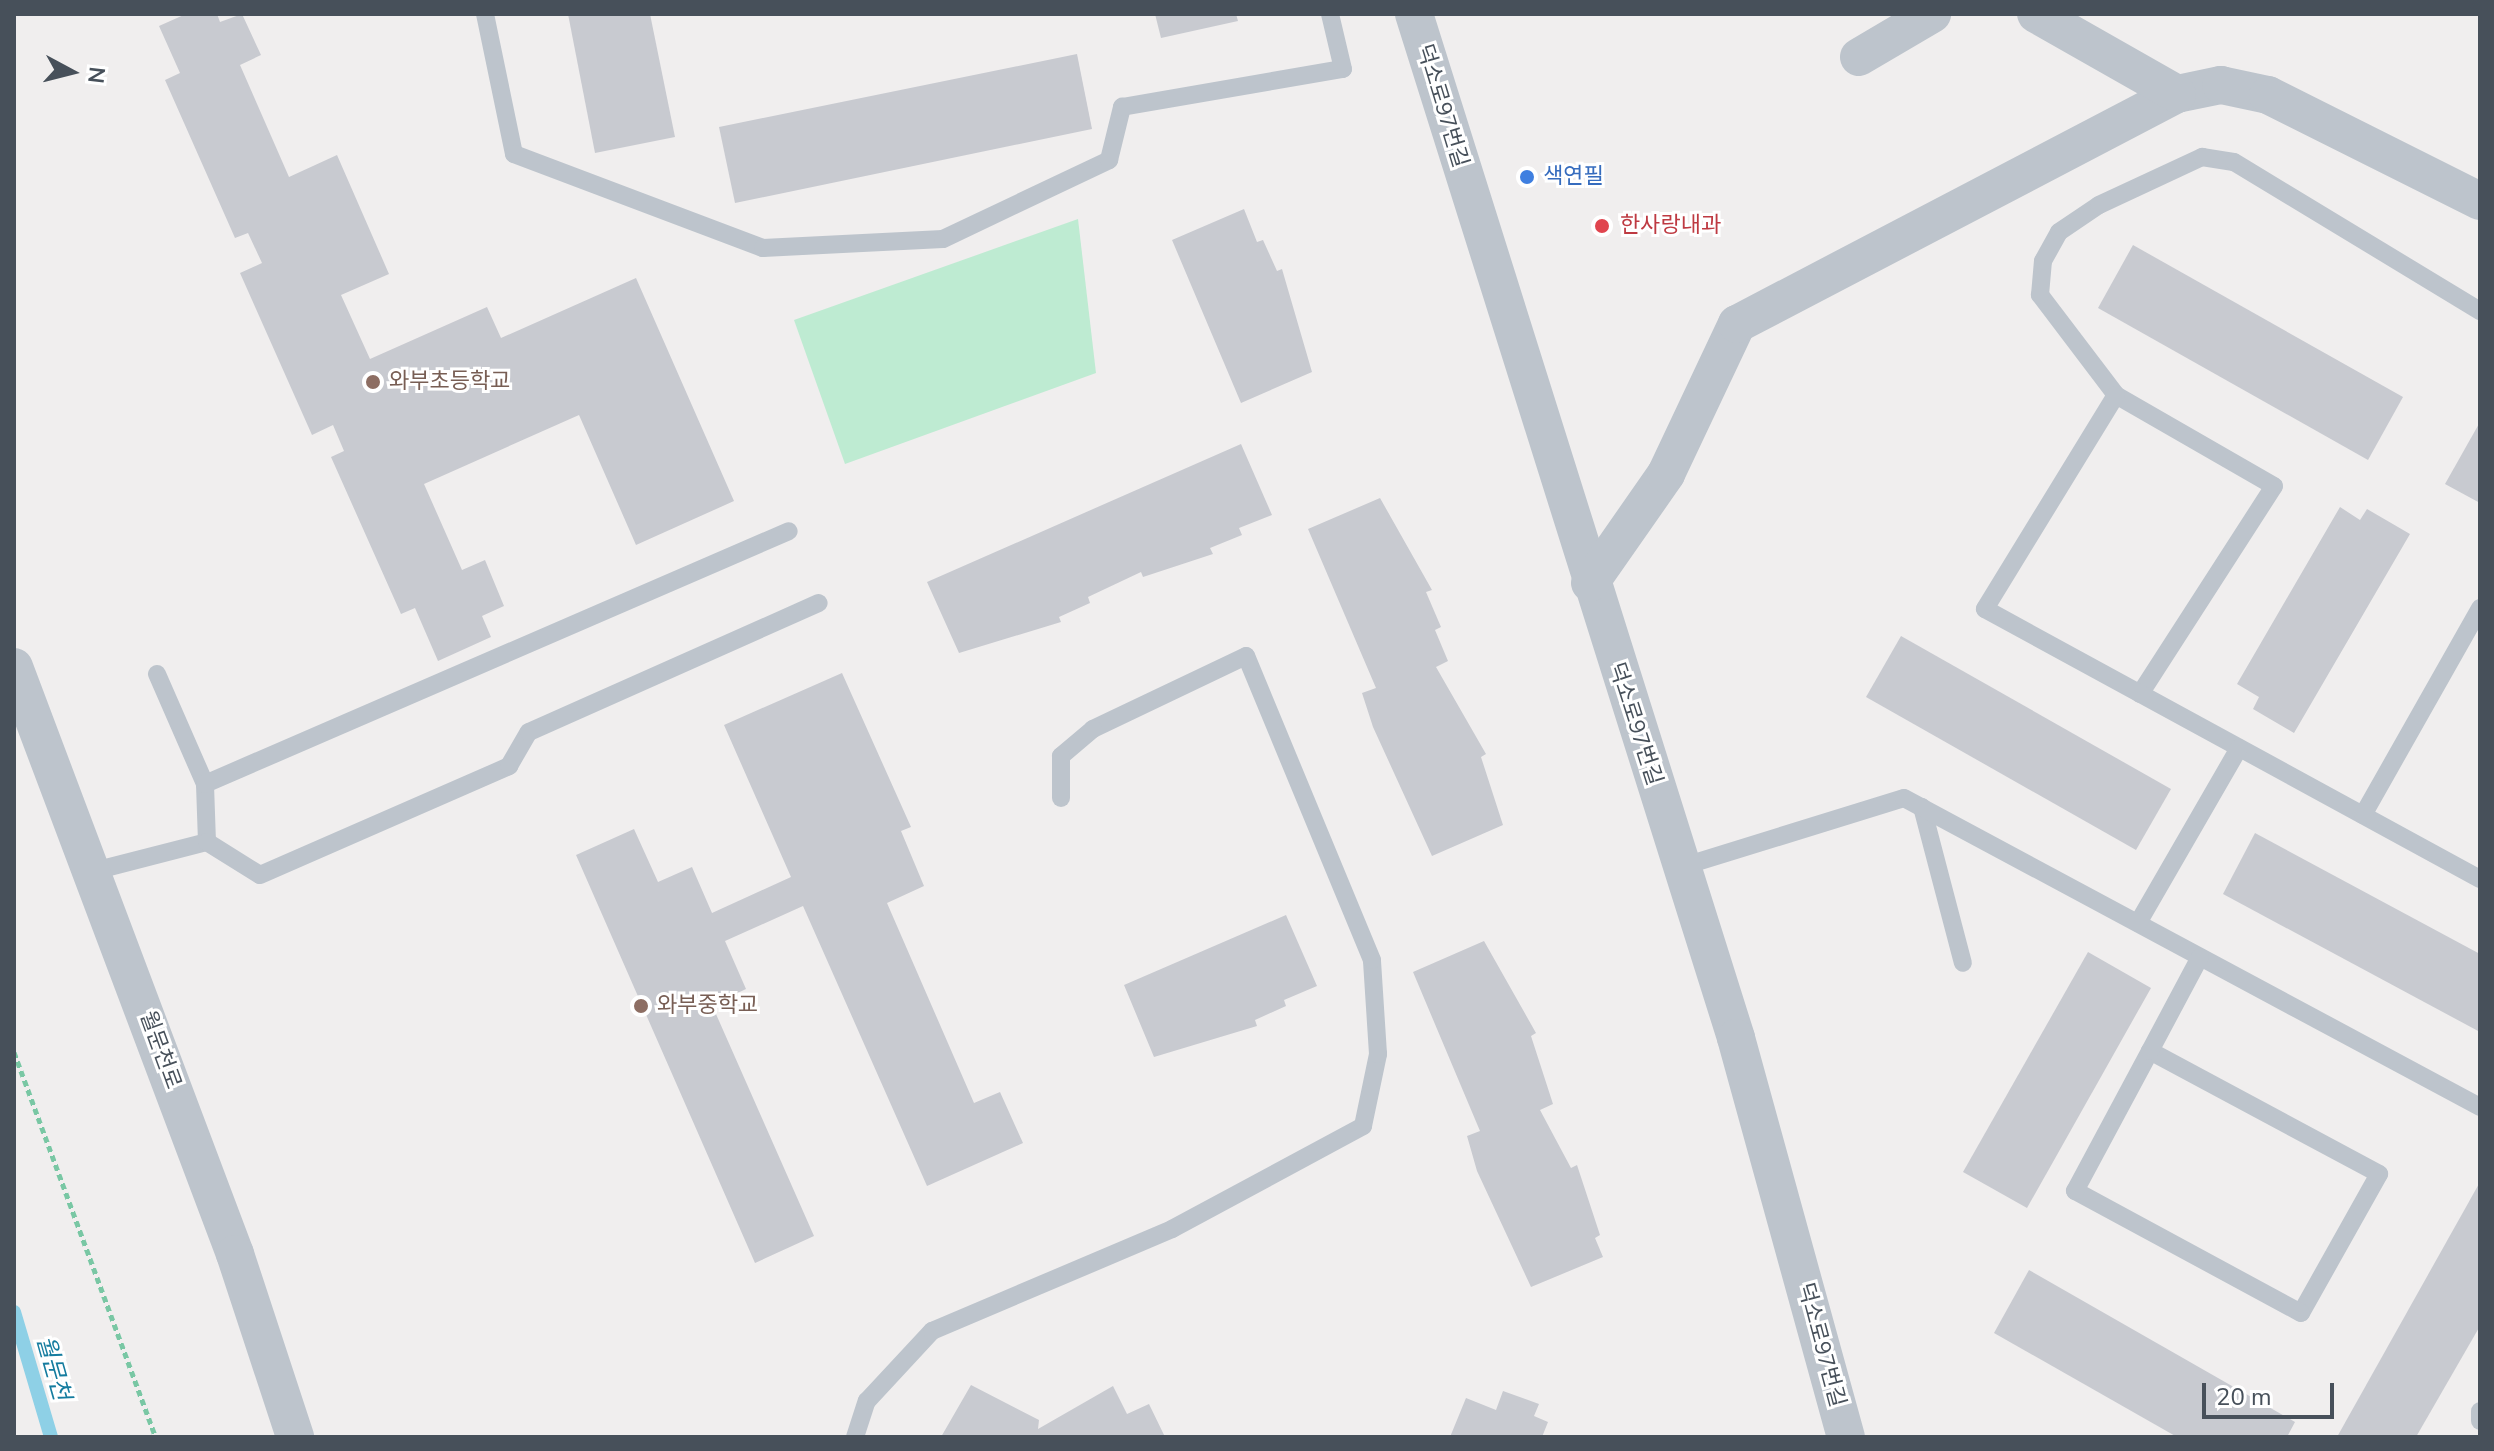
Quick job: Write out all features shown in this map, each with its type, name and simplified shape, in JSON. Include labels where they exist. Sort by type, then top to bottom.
[{"type":"street","name":"덕소로97번길","points":[[1414,14],[1681,867],[1846,1437]]},
{"type":"street","points":[[1859,57],[1932,14]]},
{"type":"street","points":[[2036,14],[2177,94]]},
{"type":"street","points":[[1590,583],[1666,474],[1737,324],[2177,94],[2221,85],[2268,95],[2480,201]]},
{"type":"street","name":"월문천로","points":[[14,667],[94,871],[295,1437]]},
{"type":"lane","points":[[485,14],[514,154],[763,248],[943,239],[1109,160],[1122,107],[1343,69],[1330,14]]},
{"type":"lane","points":[[2140,694],[2274,486],[2116,395],[2040,295],[2043,261],[2059,232],[2099,205],[2202,157],[2234,162],[2480,311]]},
{"type":"lane","points":[[2116,395],[1985,609],[2480,879]]},
{"type":"lane","points":[[205,784],[789,531]]},
{"type":"lane","points":[[94,871],[207,842],[260,875],[509,766],[529,732],[819,603]]},
{"type":"lane","points":[[2363,815],[2480,608]]},
{"type":"lane","points":[[855,1437],[867,1401],[932,1331],[1172,1229],[1363,1126],[1378,1054],[1372,960],[1246,656],[1093,729],[1061,756],[1061,798]]},
{"type":"lane","points":[[157,674],[205,784],[207,842]]},
{"type":"lane","points":[[2138,923],[2239,748]]},
{"type":"lane","points":[[1681,867],[1904,798],[2480,1107]]},
{"type":"lane","points":[[1922,807],[1963,963]]},
{"type":"lane","points":[[2150,1051],[2379,1174],[2301,1313],[2075,1191],[2200,957]]},
{"type":"lane","points":[[2480,1411],[2480,1421]]},
{"type":"path","points":[[14,1052],[156,1437]]},
{"type":"green space","points":[[1078,219],[1096,373],[845,464],[794,320]]},
{"type":"building","points":[[186,14],[217,14],[220,22],[242,14],[261,55],[240,65],[289,177],[337,155],[389,274],[341,295],[370,359],[487,307],[501,338],[636,278],[734,501],[636,545],[579,415],[424,484],[462,570],[485,560],[504,606],[482,616],[491,637],[438,661],[415,608],[401,614],[331,457],[344,451],[333,425],[312,435],[240,273],[262,263],[248,233],[235,238],[165,80],[180,73],[159,26]]},
{"type":"building","points":[[568,14],[650,14],[675,137],[595,153]]},
{"type":"building","points":[[1155,14],[1236,14],[1238,21],[1161,38]]},
{"type":"building","points":[[1077,54],[1092,129],[735,203],[719,127]]},
{"type":"building","points":[[1244,209],[1257,242],[1263,240],[1277,271],[1282,269],[1312,372],[1241,403],[1172,240]]},
{"type":"building","points":[[2133,245],[2403,397],[2368,460],[2098,308]]},
{"type":"building","points":[[2480,422],[2480,503],[2445,484]]},
{"type":"building","points":[[1241,444],[1272,515],[1239,528],[1242,535],[1210,548],[1213,554],[1143,577],[1141,572],[1088,597],[1090,603],[1059,617],[1061,622],[959,653],[927,582]]},
{"type":"building","points":[[1380,498],[1432,590],[1426,592],[1441,627],[1435,630],[1448,661],[1436,667],[1486,754],[1481,757],[1503,825],[1432,856],[1373,727],[1362,693],[1376,688],[1308,529]]},
{"type":"building","points":[[2340,507],[2360,520],[2367,509],[2410,534],[2294,733],[2253,709],[2259,697],[2237,684]]},
{"type":"building","points":[[1901,636],[2171,789],[2136,850],[1866,697]]},
{"type":"building","points":[[842,673],[911,827],[901,831],[924,886],[887,903],[974,1103],[1000,1092],[1023,1143],[927,1186],[803,906],[725,941],[746,989],[712,1005],[814,1236],[755,1263],[576,855],[634,829],[658,882],[692,867],[712,913],[791,877],[724,725]]},
{"type":"building","points":[[2255,833],[2480,954],[2480,1032],[2223,894]]},
{"type":"building","points":[[1286,915],[1317,986],[1284,1000],[1286,1006],[1255,1020],[1257,1026],[1154,1057],[1124,985]]},
{"type":"building","points":[[1484,941],[1536,1033],[1531,1036],[1553,1104],[1540,1110],[1571,1168],[1577,1165],[1600,1235],[1595,1238],[1603,1257],[1531,1287],[1477,1171],[1467,1136],[1480,1131],[1413,972]]},
{"type":"building","points":[[2088,952],[2151,988],[2027,1208],[1963,1172]]},
{"type":"building","points":[[2480,1182],[2480,1326],[2416,1437],[2337,1437]]},
{"type":"building","points":[[2029,1270],[2295,1422],[2287,1437],[2177,1437],[1994,1333]]},
{"type":"building","points":[[971,1385],[1039,1420],[1038,1429],[1113,1386],[1127,1414],[1149,1404],[1165,1437],[941,1437]]},
{"type":"building","points":[[1503,1391],[1539,1404],[1534,1416],[1548,1422],[1542,1437],[1450,1437],[1466,1398],[1496,1410]]},
{"type":"waterway","name":"월문천","points":[[14,1312],[51,1437]]},
{"type":"place","name":"색연필","points":[[1527,177]]},
{"type":"place","name":"한사랑내과","points":[[1602,226]]},
{"type":"place","name":"와부초등학교","points":[[373,382]]},
{"type":"place","name":"와부중학교","points":[[641,1006]]}]
